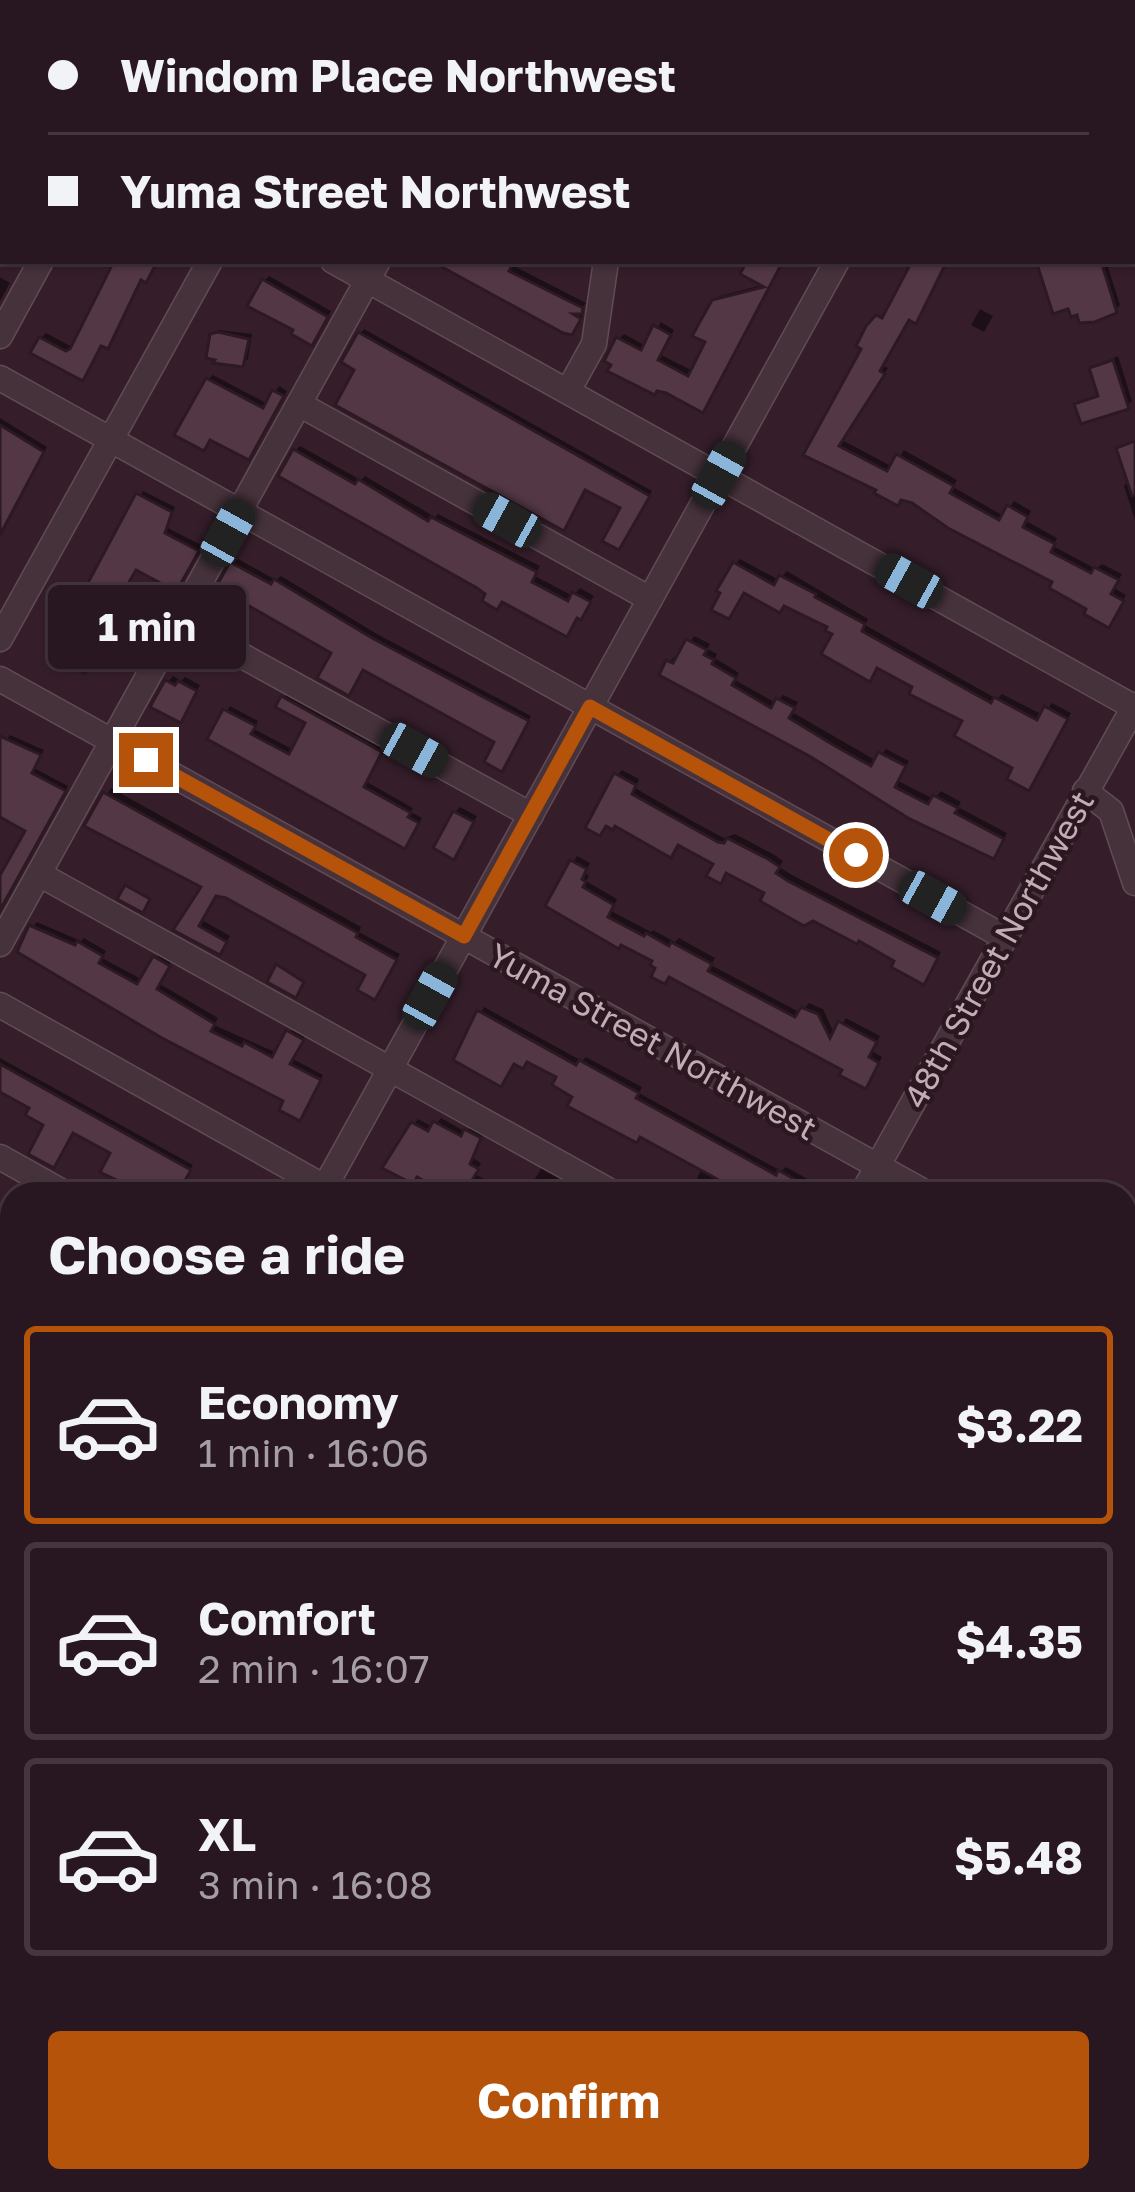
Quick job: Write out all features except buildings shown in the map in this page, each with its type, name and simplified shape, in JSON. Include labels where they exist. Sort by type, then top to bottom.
[{"type":"street","points":[[0,336],[39,264]]},
{"type":"street","points":[[0,639],[208,264]]},
{"type":"street","points":[[568,392],[594,344],[606,264]]},
{"type":"street","points":[[333,1182],[389,1070],[836,264]]},
{"type":"street","points":[[0,944],[373,271],[568,392],[1134,705]]},
{"type":"street","points":[[0,378],[1004,937]]},
{"type":"street","points":[[299,404],[650,599]]},
{"type":"street","points":[[179,621],[531,814]]},
{"type":"street","name":"Yuma Street Northwest","points":[[0,679],[907,1182]]},
{"type":"street","name":"48th Street Northwest","points":[[869,1182],[1134,705]]},
{"type":"street","points":[[1085,791],[1111,812],[1135,884]]},
{"type":"street","points":[[39,874],[593,1182]]},
{"type":"street","points":[[0,1005],[310,1182]]},
{"type":"street","points":[[0,1157],[45,1182]]},
{"type":"route","points":[[146,760],[464,936],[590,707],[856,855]]}]
